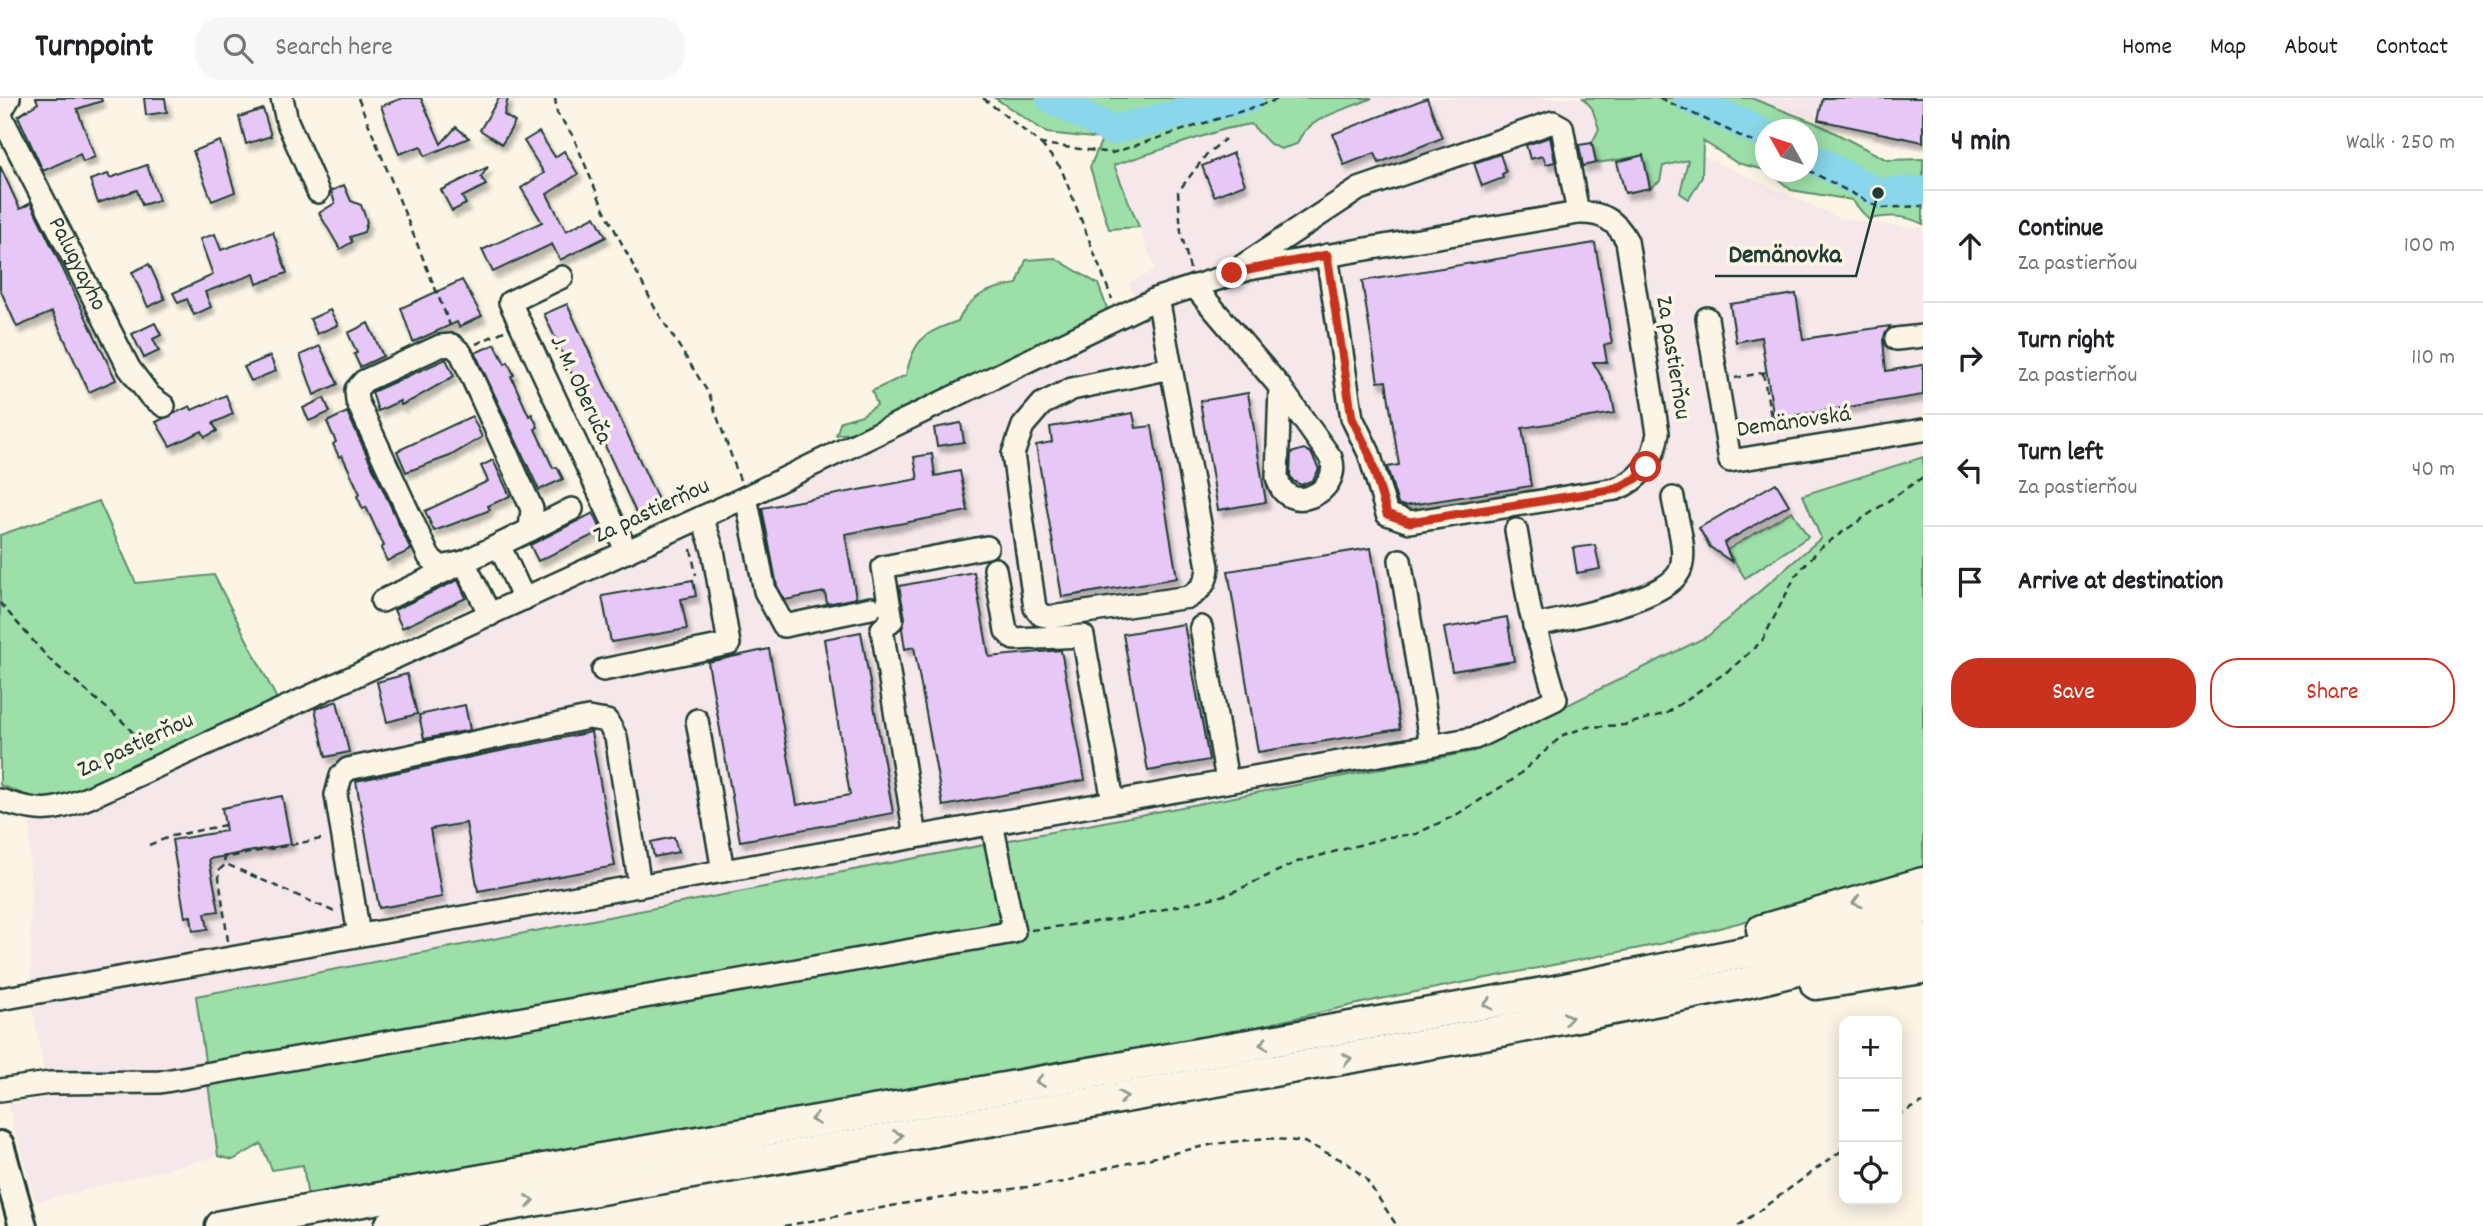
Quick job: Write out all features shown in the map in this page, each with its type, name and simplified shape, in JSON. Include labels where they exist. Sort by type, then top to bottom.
[{"type":"highway","points":[[1555,991],[1923,883]]},
{"type":"highway","points":[[221,1226],[968,1092],[1329,1033],[1555,991],[1792,943],[1923,909]]},
{"type":"highway","points":[[390,1226],[1326,1063],[1745,983],[1923,939]]},
{"type":"highway","points":[[1745,983],[1821,984],[1923,968]]},
{"type":"main road","points":[[0,1145],[7,1198],[23,1226]]},
{"type":"street","name":"Palugyayho","points":[[9,98],[0,114],[129,368],[150,396],[164,406]]},
{"type":"street","points":[[282,98],[295,141],[318,192]]},
{"type":"street","points":[[1232,273],[1359,189],[1553,122],[1562,127],[1578,213]]},
{"type":"street","name":"Za pastierňou","points":[[0,800],[28,809],[56,810],[746,498],[1119,315],[1158,298],[1232,273],[1327,255],[1578,213],[1593,212],[1608,218],[1627,241],[1658,433],[1653,457],[1637,478],[1616,489],[1410,522],[1387,514],[1369,453],[1352,418],[1327,255]]},
{"type":"street","name":"J. M. Oberuča","points":[[562,277],[510,302],[628,552]]},
{"type":"street","points":[[1194,286],[1280,387],[1331,458],[1334,468],[1330,481],[1319,493],[1295,499],[1287,497],[1279,488],[1277,477],[1280,387]]},
{"type":"street","points":[[1158,298],[1171,368],[1208,568],[1207,580],[1200,590],[1189,597],[1051,617],[1041,615],[1035,608],[1013,454],[1023,426],[1042,404],[1072,389],[1171,368]]},
{"type":"street","name":"Demänovská","points":[[1707,318],[1730,461],[1923,430]]},
{"type":"street","points":[[1896,339],[1923,336]]},
{"type":"street","points":[[459,565],[441,567],[429,557],[357,401],[356,390],[364,381],[440,346],[455,349],[533,509],[530,530]]},
{"type":"street","points":[[746,498],[765,592],[784,626],[871,608]]},
{"type":"street","points":[[1534,626],[1648,596],[1673,581],[1681,570],[1682,556],[1673,498]]},
{"type":"street","points":[[382,601],[572,509]]},
{"type":"street","points":[[603,670],[729,645],[713,550],[702,517]]},
{"type":"street","points":[[0,999],[231,958],[358,929],[640,886],[1475,738],[1556,699],[1534,626],[1516,530]]},
{"type":"street","points":[[499,545],[524,599]]},
{"type":"street","points":[[915,837],[882,629],[892,620],[883,567],[987,547]]},
{"type":"street","points":[[1400,560],[1431,746]]},
{"type":"street","points":[[459,565],[490,615]]},
{"type":"street","points":[[995,569],[1006,631],[1014,639],[1083,636],[1113,801]]},
{"type":"street","points":[[1201,627],[1227,781]]},
{"type":"street","points":[[358,929],[336,795],[341,776],[356,765],[598,718],[607,722],[616,737],[640,886]]},
{"type":"street","points":[[697,720],[723,871]]},
{"type":"street","points":[[0,1090],[50,1083],[160,1082],[1014,932],[992,823]]},
{"type":"path","points":[[358,98],[453,332],[455,349],[520,323]]},
{"type":"path","points":[[555,98],[557,113],[573,136],[602,205],[655,308],[709,394],[746,498]]},
{"type":"path","points":[[983,98],[1041,144],[1061,168],[1119,315]]},
{"type":"path","points":[[1041,144],[1112,153],[1282,98]]},
{"type":"path","points":[[1660,98],[1755,143]]},
{"type":"path","points":[[1194,286],[1181,232],[1178,192],[1206,155],[1225,139]]},
{"type":"path","points":[[1818,175],[1880,208],[1923,206]]},
{"type":"path","points":[[1717,381],[1765,373],[1774,433]]},
{"type":"path","points":[[1014,932],[1126,918],[1198,901],[1250,886],[1304,860],[1388,837],[1416,834],[1456,815],[1514,779],[1563,735],[1587,727],[1624,725],[1667,713],[1732,668],[1762,641],[1796,575],[1821,547],[1923,477]]},
{"type":"path","points":[[0,603],[49,659],[123,722],[161,763]]},
{"type":"path","points":[[149,845],[172,836],[225,825]]},
{"type":"path","points":[[343,835],[224,858],[226,864],[358,929]]},
{"type":"path","points":[[226,864],[218,872],[231,958]]},
{"type":"path","points":[[1902,1113],[1923,1103]]},
{"type":"path","points":[[784,1226],[913,1202],[1065,1182],[1106,1168],[1214,1144],[1267,1138],[1304,1142],[1346,1162],[1367,1179],[1397,1226]]},
{"type":"path","points":[[1738,1226],[1839,1153]]},
{"type":"shaded area","points":[[1319,98],[1594,98],[1644,129],[1755,180],[1755,182],[1839,218],[1911,228],[1923,227],[1923,457],[1803,495],[1821,537],[1708,636],[1474,751],[197,996],[218,1156],[36,1202],[8,1105],[49,1097],[31,1001],[30,824],[159,775],[1143,315],[1129,283],[1156,270],[1114,166]]},
{"type":"shaded area","points":[[1751,98],[1923,98],[1923,150],[1910,150]]},
{"type":"green space","points":[[995,98],[1372,98],[1319,120],[1302,134],[1297,144],[1281,149],[1270,144],[1251,124],[1225,129],[1114,165],[1139,227],[1109,229],[1090,167],[1102,139],[1047,133]]},
{"type":"green space","points":[[1583,98],[1751,98],[1805,119],[1755,119],[1755,168],[1737,163],[1703,141],[1702,177],[1689,199],[1680,193],[1688,160],[1663,166],[1660,181],[1650,188],[1643,156],[1596,163],[1592,143],[1599,129],[1592,108]]},
{"type":"green space","points":[[1818,124],[1887,160],[1923,159],[1923,224],[1896,217],[1868,219],[1852,200],[1791,190],[1782,182],[1818,182]]},
{"type":"green space","points":[[1055,258],[1098,284],[1107,308],[1101,315],[870,430],[836,435],[841,421],[862,415],[877,405],[872,391],[906,375],[913,353],[922,339],[937,329],[958,321],[968,305],[982,294],[1017,284],[1026,260]]},
{"type":"green space","points":[[1923,457],[1923,873],[1660,944],[1380,999],[1220,1035],[308,1198],[303,1165],[272,1170],[261,1144],[233,1160],[218,1156],[196,996],[1474,751],[1708,636],[1821,538],[1803,495]]},
{"type":"green space","points":[[99,501],[136,583],[214,575],[278,701],[74,797],[45,803],[0,785],[0,535]]},
{"type":"green space","points":[[1792,511],[1808,537],[1745,578],[1727,550]]},
{"type":"building","points":[[36,98],[101,98],[102,101],[77,109],[95,157],[83,162],[80,154],[43,171],[18,116],[38,103]]},
{"type":"building","points":[[144,98],[165,98],[167,112],[146,115]]},
{"type":"building","points":[[403,98],[421,98],[441,144],[456,127],[469,138],[425,156],[421,146],[399,154],[381,106]]},
{"type":"building","points":[[499,98],[508,98],[504,115],[515,122],[502,144],[480,130]]},
{"type":"building","points":[[1427,98],[1442,138],[1379,163],[1375,153],[1344,165],[1333,134]]},
{"type":"building","points":[[1823,98],[1923,98],[1923,142],[1818,120]]},
{"type":"building","points":[[263,109],[271,136],[246,144],[239,117]]},
{"type":"building","points":[[539,132],[555,157],[564,151],[578,174],[547,194],[566,231],[595,216],[606,237],[560,260],[552,244],[493,272],[482,250],[542,222],[521,188],[544,173],[524,141]]},
{"type":"building","points":[[1550,137],[1555,162],[1546,164],[1543,156],[1530,159],[1526,145]]},
{"type":"building","points":[[220,141],[235,192],[212,201],[193,151]]},
{"type":"building","points":[[1592,143],[1596,163],[1583,166],[1579,145]]},
{"type":"building","points":[[1233,153],[1245,184],[1214,196],[1202,166]]},
{"type":"building","points":[[1500,154],[1506,172],[1502,174],[1503,178],[1482,186],[1474,163]]},
{"type":"building","points":[[1643,155],[1650,188],[1625,193],[1617,162]]},
{"type":"building","points":[[147,165],[159,200],[142,205],[137,190],[98,203],[90,180],[108,174],[110,178]]},
{"type":"building","points":[[0,166],[20,209],[31,203],[116,380],[89,392],[52,312],[17,327],[0,289]]},
{"type":"building","points":[[488,167],[481,177],[486,185],[462,197],[466,204],[452,211],[441,190]]},
{"type":"building","points":[[344,185],[351,201],[361,205],[367,222],[364,232],[350,237],[352,242],[340,249],[319,213],[335,203],[331,191]]},
{"type":"building","points":[[273,232],[287,273],[257,284],[254,274],[205,292],[211,307],[194,315],[187,299],[178,303],[173,293],[213,275],[200,239],[215,234],[221,250]]},
{"type":"building","points":[[1595,243],[1612,344],[1604,345],[1607,362],[1593,362],[1611,393],[1615,413],[1522,428],[1531,486],[1404,506],[1398,504],[1387,467],[1399,465],[1386,381],[1378,382],[1362,281]]},
{"type":"building","points":[[149,264],[165,299],[148,307],[132,272]]},
{"type":"building","points":[[462,280],[482,316],[459,327],[457,322],[413,342],[401,308]]},
{"type":"building","points":[[1796,294],[1803,339],[1890,326],[1883,340],[1886,371],[1923,365],[1923,395],[1774,419],[1761,337],[1736,342],[1730,304]]},
{"type":"building","points":[[567,304],[661,506],[638,517],[544,314]]},
{"type":"building","points":[[330,310],[338,325],[317,334],[310,319]]},
{"type":"building","points":[[155,323],[161,335],[153,339],[159,351],[144,358],[132,334]]},
{"type":"building","points":[[368,323],[383,356],[360,367],[348,333]]},
{"type":"building","points":[[495,344],[505,364],[508,362],[514,375],[511,376],[529,416],[532,414],[538,427],[535,429],[553,468],[557,467],[563,479],[539,490],[475,353]]},
{"type":"building","points":[[320,346],[338,384],[314,395],[300,355]]},
{"type":"building","points":[[270,356],[276,371],[251,381],[244,367]]},
{"type":"building","points":[[446,359],[454,376],[412,400],[401,405],[400,401],[378,411],[372,392]]},
{"type":"building","points":[[1248,393],[1266,502],[1218,510],[1200,401]]},
{"type":"building","points":[[226,395],[233,414],[213,423],[217,431],[205,437],[202,431],[170,446],[156,422],[190,406],[192,410]]},
{"type":"building","points":[[324,398],[330,412],[309,421],[303,408]]},
{"type":"building","points":[[347,412],[411,550],[387,561],[381,548],[384,546],[366,507],[363,509],[357,496],[360,494],[342,455],[339,457],[333,444],[336,442],[327,422]]},
{"type":"building","points":[[1133,413],[1136,428],[1152,426],[1177,578],[1062,597],[1036,445],[1052,442],[1050,427]]},
{"type":"building","points":[[472,416],[482,437],[450,456],[406,472],[397,451]]},
{"type":"building","points":[[961,423],[964,442],[937,446],[934,428]]},
{"type":"building","points":[[1304,449],[1311,453],[1319,469],[1313,480],[1301,485],[1293,481],[1290,475],[1291,453]]},
{"type":"building","points":[[932,454],[935,476],[960,471],[968,511],[845,534],[856,598],[827,604],[825,592],[785,600],[777,586],[762,508],[918,479],[914,457]]},
{"type":"building","points":[[493,460],[510,496],[488,506],[490,510],[434,531],[425,511],[488,481],[481,466]]},
{"type":"building","points":[[1776,483],[1789,505],[1724,543],[1732,562],[1710,547],[1699,528]]},
{"type":"building","points":[[593,513],[602,531],[538,561],[530,545]]},
{"type":"building","points":[[1595,545],[1600,569],[1577,573],[1573,548]]},
{"type":"building","points":[[1371,548],[1400,729],[1258,752],[1228,571]]},
{"type":"building","points":[[974,572],[989,657],[1061,650],[1085,780],[943,806],[914,647],[905,649],[902,629],[905,618],[899,586]]},
{"type":"building","points":[[458,580],[466,598],[402,628],[394,610]]},
{"type":"building","points":[[693,580],[696,596],[681,599],[687,629],[611,642],[602,596]]},
{"type":"building","points":[[1507,617],[1514,661],[1452,671],[1444,628]]},
{"type":"building","points":[[1184,624],[1209,760],[1148,771],[1123,634]]},
{"type":"building","points":[[861,632],[893,813],[740,841],[708,662],[769,649],[797,805],[850,795],[824,639]]},
{"type":"building","points":[[407,674],[417,714],[387,722],[377,682]]},
{"type":"building","points":[[337,701],[349,752],[326,757],[315,709]]},
{"type":"building","points":[[465,705],[470,730],[424,739],[419,715]]},
{"type":"building","points":[[591,732],[615,866],[478,891],[466,823],[430,829],[442,897],[379,908],[356,781]]},
{"type":"building","points":[[282,796],[291,844],[209,859],[219,911],[205,913],[208,929],[193,931],[191,916],[185,917],[172,840],[226,831],[222,808]]},
{"type":"building","points":[[674,837],[678,852],[654,857],[651,842]]},
{"type":"waterway","points":[[1051,98],[1111,130],[1249,98]]},
{"type":"waterway","points":[[1688,98],[1755,130]]},
{"type":"waterway","points":[[1818,161],[1878,193],[1923,191]]},
{"type":"place","name":"Demänovka","points":[[1878,193]]},
{"type":"route","points":[[1232,273],[1327,255],[1354,426],[1369,453],[1387,514],[1398,520],[1410,522],[1616,489],[1637,478],[1646,467]]}]
